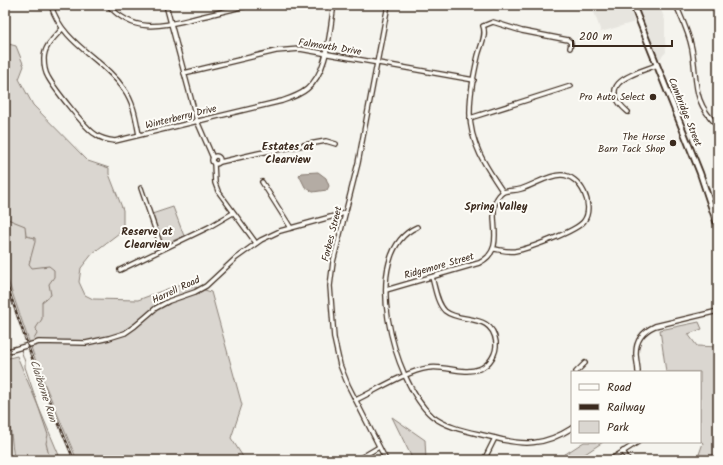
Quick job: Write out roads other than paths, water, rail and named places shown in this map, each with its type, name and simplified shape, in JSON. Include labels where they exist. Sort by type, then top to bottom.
[{"type":"main road","name":"Cambridge Street","points":[[633,5],[700,173],[718,227]]},
{"type":"street","points":[[51,5],[62,29],[72,40],[115,78],[125,90],[134,111],[139,135]]},
{"type":"street","points":[[108,5],[122,18],[133,23],[153,26],[171,24],[250,5]]},
{"type":"street","points":[[166,5],[197,121],[210,152],[216,160],[214,170],[216,188],[256,243]]},
{"type":"street","name":"Winterberry Drive","points":[[62,29],[49,42],[44,54],[45,70],[52,83],[89,130],[105,139],[115,140],[282,101],[298,95],[308,89],[315,81],[322,68],[334,5]]},
{"type":"street","name":"Forbes Street","points":[[386,460],[343,373],[337,352],[330,286],[333,262],[358,163],[388,5]]},
{"type":"street","points":[[676,5],[686,28],[690,43],[698,96],[703,109],[718,126]]},
{"type":"street","points":[[503,192],[478,152],[470,118],[470,102],[480,50],[484,38],[485,29],[483,26],[493,22],[529,32],[568,40],[571,43],[570,48]]},
{"type":"street","name":"Falmouth Drive","points":[[184,73],[285,50],[300,49],[474,80]]},
{"type":"street","points":[[628,112],[621,105],[615,95],[617,84],[630,75],[656,65]]},
{"type":"street","points":[[470,118],[571,86]]},
{"type":"street","points":[[216,160],[225,160],[326,141],[336,144]]},
{"type":"street","points":[[556,175],[570,176],[576,180],[582,188],[588,214],[580,226],[558,236],[518,250],[508,252],[494,249],[494,211],[498,198],[503,192],[522,189],[556,175]]},
{"type":"street","points":[[262,182],[291,228]]},
{"type":"street","points":[[140,188],[162,250]]},
{"type":"street","points":[[120,270],[222,220],[233,212]]},
{"type":"street","name":"Harrell Road","points":[[5,352],[39,342],[86,343],[125,333],[156,308],[206,286],[236,258],[256,243],[271,235],[291,228],[345,213]]},
{"type":"street","points":[[417,227],[406,234],[395,247],[389,268],[386,290],[390,331],[396,352],[405,376],[422,405],[437,419],[448,425],[519,443],[534,443],[556,437],[571,429]]},
{"type":"street","name":"Ridgemore Street","points":[[386,290],[479,263],[489,256],[494,249]]},
{"type":"street","points":[[356,400],[422,369],[443,367],[464,371],[475,370],[487,364],[495,352],[496,342],[493,334],[484,323],[475,319],[452,314],[442,308],[432,277]]},
{"type":"street","points":[[638,371],[636,347],[640,337],[647,330],[655,326],[718,311]]},
{"type":"street","points":[[577,371],[585,362]]},
{"type":"street","points":[[484,460],[495,438]]},
{"type":"street","points":[[610,460],[636,443]]},
{"type":"street","points":[[357,460],[379,447]]},
{"type":"street","points":[[623,451],[628,460]]},
{"type":"waterway","points":[[712,5],[714,19],[718,21]]},
{"type":"waterway","name":"Claiborne Run","points":[[5,218],[25,226],[26,236],[35,238],[29,264],[32,268],[49,266],[54,270],[54,277],[49,284],[51,295],[42,302],[42,319],[36,328],[37,334],[34,339]]},
{"type":"waterway","name":"Claiborne Run","points":[[21,350],[25,367],[48,435],[46,443],[50,460]]},
{"type":"railway","points":[[5,280],[36,369],[74,460]]},
{"type":"place","name":"Pro Auto Select","points":[[653,97]]},
{"type":"place","name":"The Horse Barn Tack Shop","points":[[673,143]]},
{"type":"district","name":"Estates at Clearview","points":[[288,153]]},
{"type":"district","name":"Spring Valley","points":[[496,207]]},
{"type":"district","name":"Reserve at Clearview","points":[[147,238]]}]
